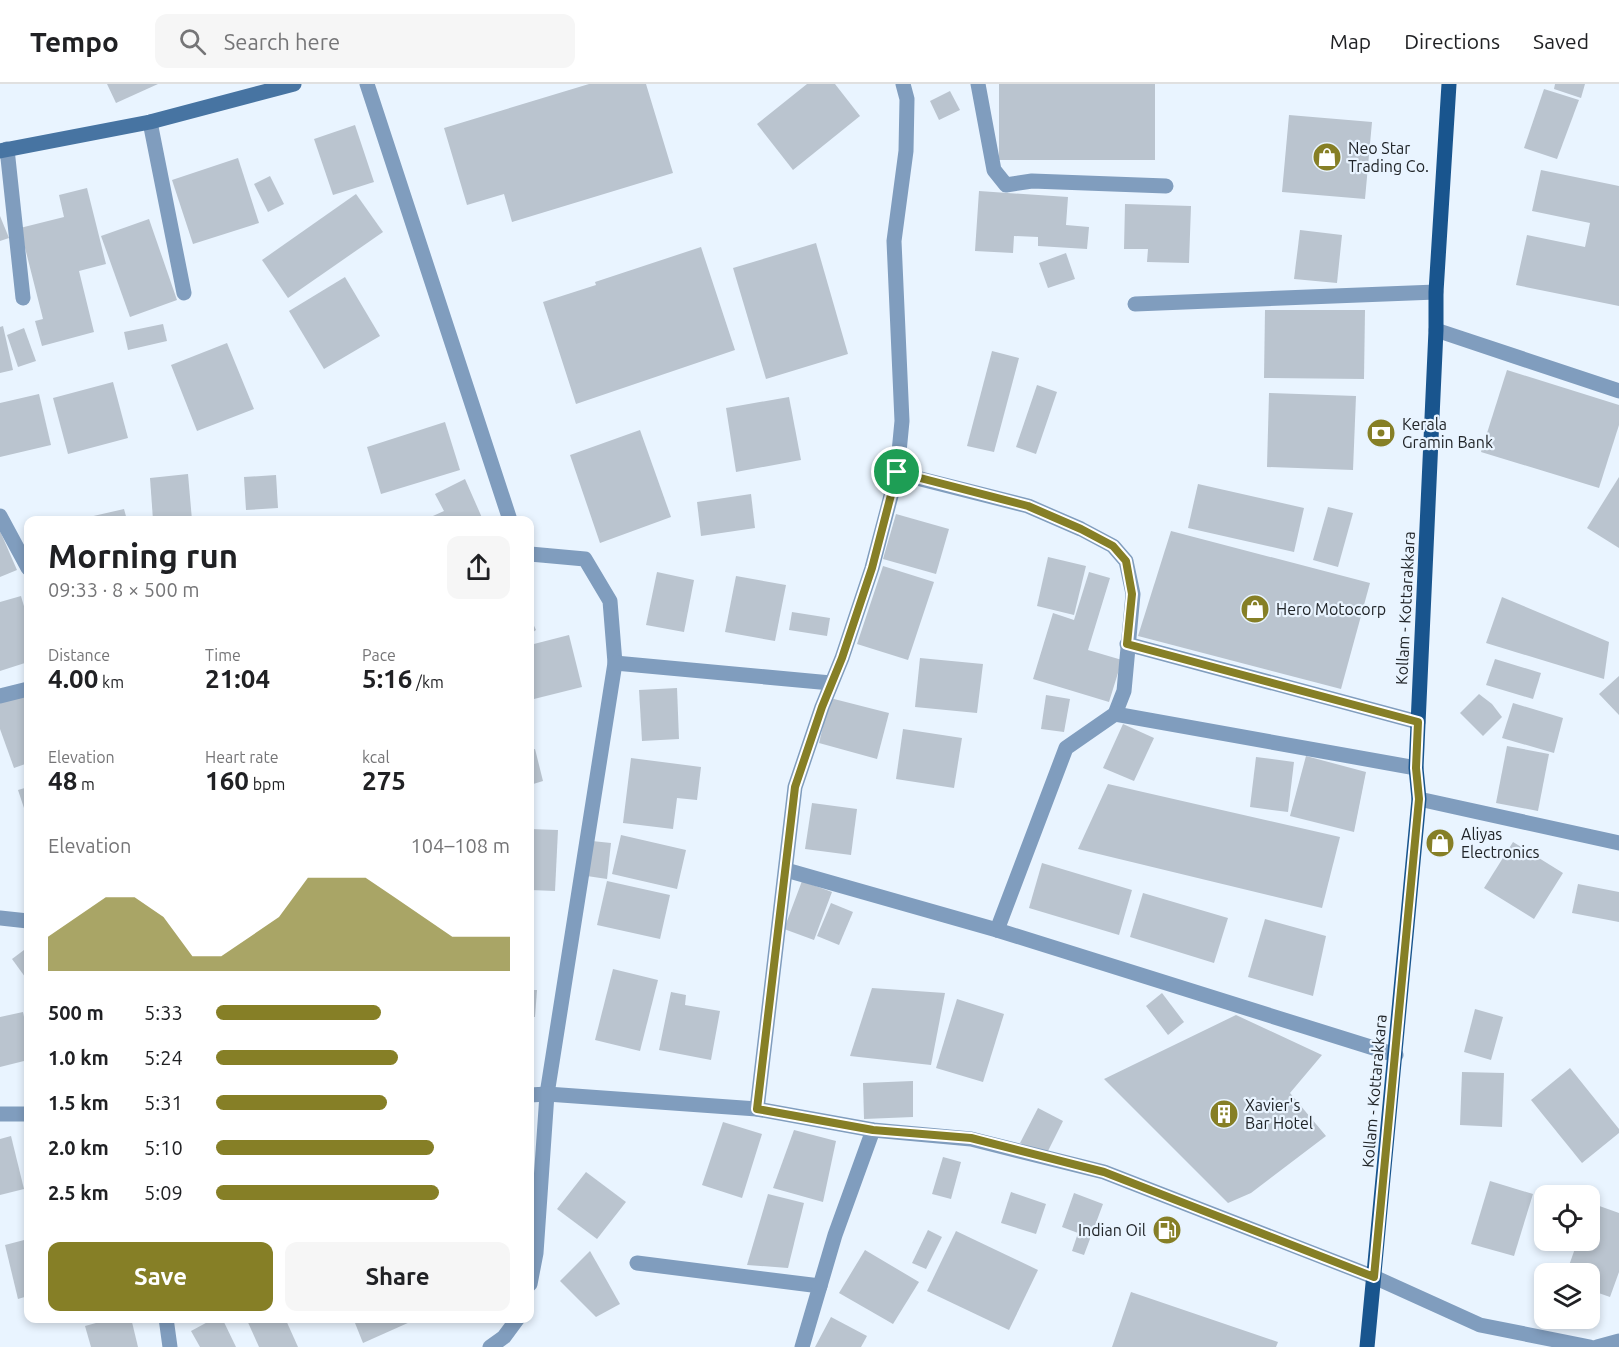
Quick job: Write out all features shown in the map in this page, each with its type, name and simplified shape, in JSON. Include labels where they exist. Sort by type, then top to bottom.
[{"type":"main road","name":"Kollam - Kottarakkara","points":[[1367,1347],[1419,799],[1416,768],[1436,292],[1449,84]]},
{"type":"street","points":[[22,298],[3,150],[150,122],[294,84]]},
{"type":"street","points":[[367,84],[509,516]]},
{"type":"street","points":[[757,1109],[795,787],[872,568],[897,472],[902,421],[894,241],[906,151],[907,99],[903,84]]},
{"type":"street","points":[[978,84],[985,133],[994,170],[1006,185],[1032,181],[1166,186]]},
{"type":"street","points":[[150,122],[184,292]]},
{"type":"street","points":[[1135,304],[1436,292]]},
{"type":"street","points":[[1436,330],[1619,391]]},
{"type":"street","points":[[897,472],[1028,506],[1113,546],[1126,561],[1132,594],[1124,691],[1115,714],[1066,748],[998,930]]},
{"type":"street","points":[[0,516],[24,561]]},
{"type":"street","points":[[534,554],[585,559],[610,601],[615,663],[547,1094],[536,1181],[534,1263]]},
{"type":"street","points":[[1127,644],[1418,722]]},
{"type":"street","points":[[615,663],[831,683]]},
{"type":"street","points":[[0,696],[24,690]]},
{"type":"street","points":[[1115,714],[1416,768]]},
{"type":"street","points":[[1419,799],[1619,843]]},
{"type":"street","points":[[786,870],[998,930],[1396,1055]]},
{"type":"street","points":[[0,918],[24,921]]},
{"type":"street","points":[[534,1095],[757,1109],[873,1130],[971,1138],[1104,1172],[1374,1277],[1480,1326],[1590,1347]]},
{"type":"street","points":[[0,1114],[24,1114]]},
{"type":"street","points":[[802,1347],[835,1235],[873,1130]]},
{"type":"street","points":[[637,1263],[820,1286]]},
{"type":"street","points":[[167,1323],[170,1347]]},
{"type":"street","points":[[490,1347],[504,1337],[514,1323]]},
{"type":"street","points":[[1597,1347],[1619,1341]]},
{"type":"building","points":[[107,84],[158,84],[116,103]]},
{"type":"building","points":[[589,84],[646,84],[673,173],[512,222],[504,194],[467,205],[444,128]]},
{"type":"building","points":[[807,84],[835,84],[860,116],[793,170],[757,124]]},
{"type":"building","points":[[999,84],[1155,84],[1155,160],[999,160]]},
{"type":"building","points":[[1555,84],[1585,84],[1581,98],[1554,89]]},
{"type":"building","points":[[1544,89],[1579,100],[1557,159],[1524,148]]},
{"type":"building","points":[[950,91],[960,110],[939,120],[930,101]]},
{"type":"building","name":"Neo Star Trading Co.","points":[[1289,115],[1372,122],[1365,199],[1282,192]]},
{"type":"building","points":[[355,125],[374,182],[333,195],[314,139]]},
{"type":"building","points":[[238,158],[259,223],[193,244],[172,180]]},
{"type":"building","points":[[1541,170],[1619,186],[1619,306],[1516,285],[1527,235],[1585,247],[1590,223],[1532,211]]},
{"type":"building","points":[[270,176],[284,204],[268,212],[254,184]]},
{"type":"building","points":[[87,188],[106,264],[79,271],[94,332],[42,346],[35,321],[43,319],[20,228],[64,217],[59,195]]},
{"type":"building","points":[[979,191],[1068,197],[1066,225],[1089,227],[1087,249],[1038,246],[1038,237],[1014,236],[1013,253],[975,251]]},
{"type":"building","points":[[356,194],[383,232],[288,298],[262,260]]},
{"type":"building","points":[[1125,204],[1191,206],[1189,263],[1147,262],[1148,249],[1124,249]]},
{"type":"building","points":[[0,216],[9,238],[0,241]]},
{"type":"building","points":[[149,219],[177,300],[130,317],[101,236]]},
{"type":"building","points":[[1300,230],[1342,235],[1337,283],[1294,279]]},
{"type":"building","points":[[816,243],[848,354],[766,379],[733,268]]},
{"type":"building","points":[[701,247],[735,350],[576,404],[543,302]]},
{"type":"building","points":[[1066,253],[1075,279],[1048,288],[1039,263]]},
{"type":"building","points":[[345,277],[380,336],[324,369],[289,311]]},
{"type":"building","points":[[1265,310],[1365,310],[1364,379],[1264,378]]},
{"type":"building","points":[[163,324],[167,341],[128,350],[124,332]]},
{"type":"building","points":[[3,326],[13,370],[0,373],[0,327]]},
{"type":"building","points":[[24,328],[36,361],[18,367],[7,335]]},
{"type":"building","points":[[227,343],[254,409],[197,431],[171,365]]},
{"type":"building","points":[[992,351],[1019,358],[994,452],[967,446]]},
{"type":"building","points":[[1507,370],[1619,405],[1619,425],[1599,488],[1481,452]]},
{"type":"building","points":[[113,382],[128,438],[68,454],[53,398]]},
{"type":"building","points":[[1037,385],[1057,392],[1036,454],[1016,447]]},
{"type":"building","points":[[1269,393],[1356,396],[1353,470],[1267,467]]},
{"type":"building","points":[[39,394],[51,445],[0,457],[0,403]]},
{"type":"building","points":[[789,397],[801,460],[736,472],[726,408]]},
{"type":"building","points":[[445,422],[460,470],[381,494],[367,447]]},
{"type":"building","points":[[640,430],[671,517],[600,543],[570,455]]},
{"type":"building","points":[[188,474],[192,516],[153,516],[150,478]]},
{"type":"building","points":[[276,475],[278,508],[246,510],[244,477]]},
{"type":"building","points":[[1619,477],[1619,548],[1587,528]]},
{"type":"building","points":[[465,479],[481,516],[433,516],[444,511],[435,494]]},
{"type":"building","points":[[1198,484],[1304,508],[1294,552],[1188,528]]},
{"type":"building","points":[[751,494],[755,528],[701,536],[697,502]]},
{"type":"building","points":[[1328,507],[1353,513],[1338,567],[1313,560]]},
{"type":"building","points":[[124,509],[126,516],[93,516]]},
{"type":"building","points":[[896,514],[949,529],[936,574],[883,559]]},
{"type":"building","points":[[0,531],[17,570],[0,577]]},
{"type":"building","name":"Hero Motocorp","points":[[1171,531],[1370,583],[1341,689],[1138,636]]},
{"type":"building","points":[[1048,557],[1086,566],[1074,615],[1037,606]]},
{"type":"building","points":[[883,566],[934,582],[908,660],[857,644]]},
{"type":"building","points":[[657,572],[694,580],[684,632],[646,625]]},
{"type":"building","points":[[1089,572],[1110,578],[1088,650],[1122,660],[1109,702],[1033,679],[1053,613],[1074,620]]},
{"type":"building","points":[[736,576],[786,585],[775,641],[725,632]]},
{"type":"building","points":[[21,596],[24,606],[24,663],[0,671],[0,602]]},
{"type":"building","points":[[1502,597],[1609,642],[1604,679],[1486,643]]},
{"type":"building","points":[[792,612],[830,618],[827,636],[789,630]]},
{"type":"building","points":[[569,635],[582,687],[534,699],[534,644]]},
{"type":"building","points":[[920,658],[983,664],[977,713],[915,707]]},
{"type":"building","points":[[1495,659],[1541,673],[1533,699],[1486,685]]},
{"type":"building","points":[[1619,676],[1619,715],[1599,694]]},
{"type":"building","points":[[677,688],[679,739],[642,741],[639,690]]},
{"type":"building","points":[[24,693],[24,764],[14,768],[0,729],[0,702]]},
{"type":"building","points":[[1479,694],[1492,704],[1502,717],[1483,736],[1460,713]]},
{"type":"building","points":[[1046,695],[1070,699],[1064,732],[1041,729]]},
{"type":"building","points":[[830,698],[889,713],[877,759],[819,743]]},
{"type":"building","points":[[1513,703],[1563,718],[1554,753],[1502,738]]},
{"type":"building","points":[[1123,724],[1154,738],[1134,781],[1103,768]]},
{"type":"building","points":[[903,729],[962,738],[954,788],[896,779]]},
{"type":"building","points":[[1507,746],[1549,754],[1538,811],[1496,803]]},
{"type":"building","points":[[534,749],[543,781],[534,784]]},
{"type":"building","points":[[1306,756],[1366,772],[1354,832],[1290,816]]},
{"type":"building","points":[[1256,757],[1294,762],[1288,812],[1250,807]]},
{"type":"building","points":[[631,758],[701,767],[697,800],[677,798],[673,829],[623,823]]},
{"type":"building","points":[[1108,784],[1340,837],[1322,908],[1078,849]]},
{"type":"building","points":[[24,788],[24,808],[18,790]]},
{"type":"building","points":[[812,803],[857,809],[851,855],[805,849]]},
{"type":"building","points":[[534,829],[558,830],[555,891],[534,890]]},
{"type":"building","points":[[621,835],[686,850],[677,889],[612,874]]},
{"type":"building","points":[[592,841],[611,843],[607,879],[587,876]]},
{"type":"building","points":[[1513,842],[1563,873],[1534,919],[1484,888]]},
{"type":"building","points":[[1042,863],[1132,890],[1119,935],[1029,908]]},
{"type":"building","points":[[607,881],[670,895],[660,939],[597,925]]},
{"type":"building","points":[[802,881],[832,892],[814,940],[784,929]]},
{"type":"building","points":[[1578,884],[1619,892],[1619,922],[1572,913]]},
{"type":"building","points":[[1143,893],[1228,918],[1214,963],[1130,937]]},
{"type":"building","points":[[831,903],[853,912],[839,945],[817,936]]},
{"type":"building","points":[[1265,919],[1326,936],[1313,996],[1248,977]]},
{"type":"building","points":[[24,950],[24,976],[12,959]]},
{"type":"building","points":[[613,969],[658,980],[640,1051],[595,1040]]},
{"type":"building","points":[[872,988],[945,993],[931,1065],[850,1056]]},
{"type":"building","points":[[534,990],[537,990],[535,1017]]},
{"type":"building","points":[[671,992],[686,995],[685,1005],[720,1011],[711,1060],[659,1050]]},
{"type":"building","points":[[1162,993],[1184,1022],[1168,1035],[1146,1006]]},
{"type":"building","points":[[957,999],[1004,1014],[983,1082],[936,1068]]},
{"type":"building","points":[[1475,1009],[1503,1017],[1491,1060],[1464,1052]]},
{"type":"building","points":[[23,1012],[24,1061],[0,1067],[0,1017]]},
{"type":"building","name":"Xavier's Bar Hotel","points":[[1236,1015],[1322,1055],[1290,1093],[1326,1136],[1251,1193],[1228,1203],[1104,1079]]},
{"type":"building","points":[[1570,1068],[1619,1129],[1619,1133],[1582,1163],[1531,1100]]},
{"type":"building","points":[[1462,1072],[1504,1073],[1502,1127],[1460,1125]]},
{"type":"building","points":[[913,1081],[913,1117],[864,1119],[863,1083]]},
{"type":"building","points":[[1038,1108],[1063,1121],[1046,1155],[1020,1143]]},
{"type":"building","points":[[723,1122],[762,1134],[742,1198],[702,1185]]},
{"type":"building","points":[[794,1130],[836,1141],[823,1202],[773,1188]]},
{"type":"building","points":[[11,1136],[24,1189],[0,1195],[0,1139]]},
{"type":"building","points":[[943,1157],[961,1162],[951,1199],[932,1194]]},
{"type":"building","points":[[586,1172],[626,1202],[597,1239],[557,1209]]},
{"type":"building","points":[[1490,1181],[1533,1194],[1514,1256],[1471,1244]]},
{"type":"building","points":[[1011,1192],[1046,1204],[1036,1234],[1001,1223]]},
{"type":"building","points":[[1074,1193],[1103,1204],[1084,1255],[1072,1251],[1078,1233],[1062,1227]]},
{"type":"building","points":[[768,1194],[804,1203],[788,1268],[747,1265]]},
{"type":"building","points":[[1600,1206],[1619,1213],[1619,1272],[1610,1297],[1600,1294],[1600,1263],[1570,1263],[1574,1251],[1600,1251]]},
{"type":"building","points":[[928,1230],[942,1237],[926,1269],[912,1263]]},
{"type":"building","points":[[956,1231],[1038,1270],[1009,1330],[927,1291]]},
{"type":"building","points":[[24,1240],[24,1297],[18,1299],[5,1245]]},
{"type":"building","points":[[865,1250],[919,1282],[893,1324],[839,1293]]},
{"type":"building","points":[[590,1251],[620,1304],[596,1317],[560,1281]]},
{"type":"building","points":[[1131,1292],[1278,1342],[1276,1347],[1112,1347]]},
{"type":"building","points":[[831,1317],[867,1336],[861,1347],[815,1347]]},
{"type":"building","points":[[96,1323],[132,1323],[138,1347],[91,1347],[85,1326]]},
{"type":"building","points":[[206,1323],[224,1323],[236,1347],[200,1347],[191,1331]]},
{"type":"building","points":[[248,1323],[287,1323],[298,1347],[259,1347]]},
{"type":"building","points":[[355,1323],[408,1323],[363,1343]]},
{"type":"place","name":"Neo Star Trading Co.","points":[[1327,157]]},
{"type":"place","name":"Kerala Gramin Bank","points":[[1381,433]]},
{"type":"place","name":"Hero Motocorp","points":[[1255,609]]},
{"type":"place","name":"Aliyas Electronics","points":[[1440,843]]},
{"type":"place","name":"Xavier's Bar Hotel","points":[[1224,1114]]},
{"type":"place","name":"Indian Oil","points":[[1167,1230]]},
{"type":"route","points":[[897,472],[1028,506],[1113,546],[1126,561],[1132,594],[1127,644],[1418,722],[1416,768],[1419,799],[1374,1277],[1104,1172],[971,1138],[873,1130],[757,1109],[795,787],[872,568],[897,472]]}]
